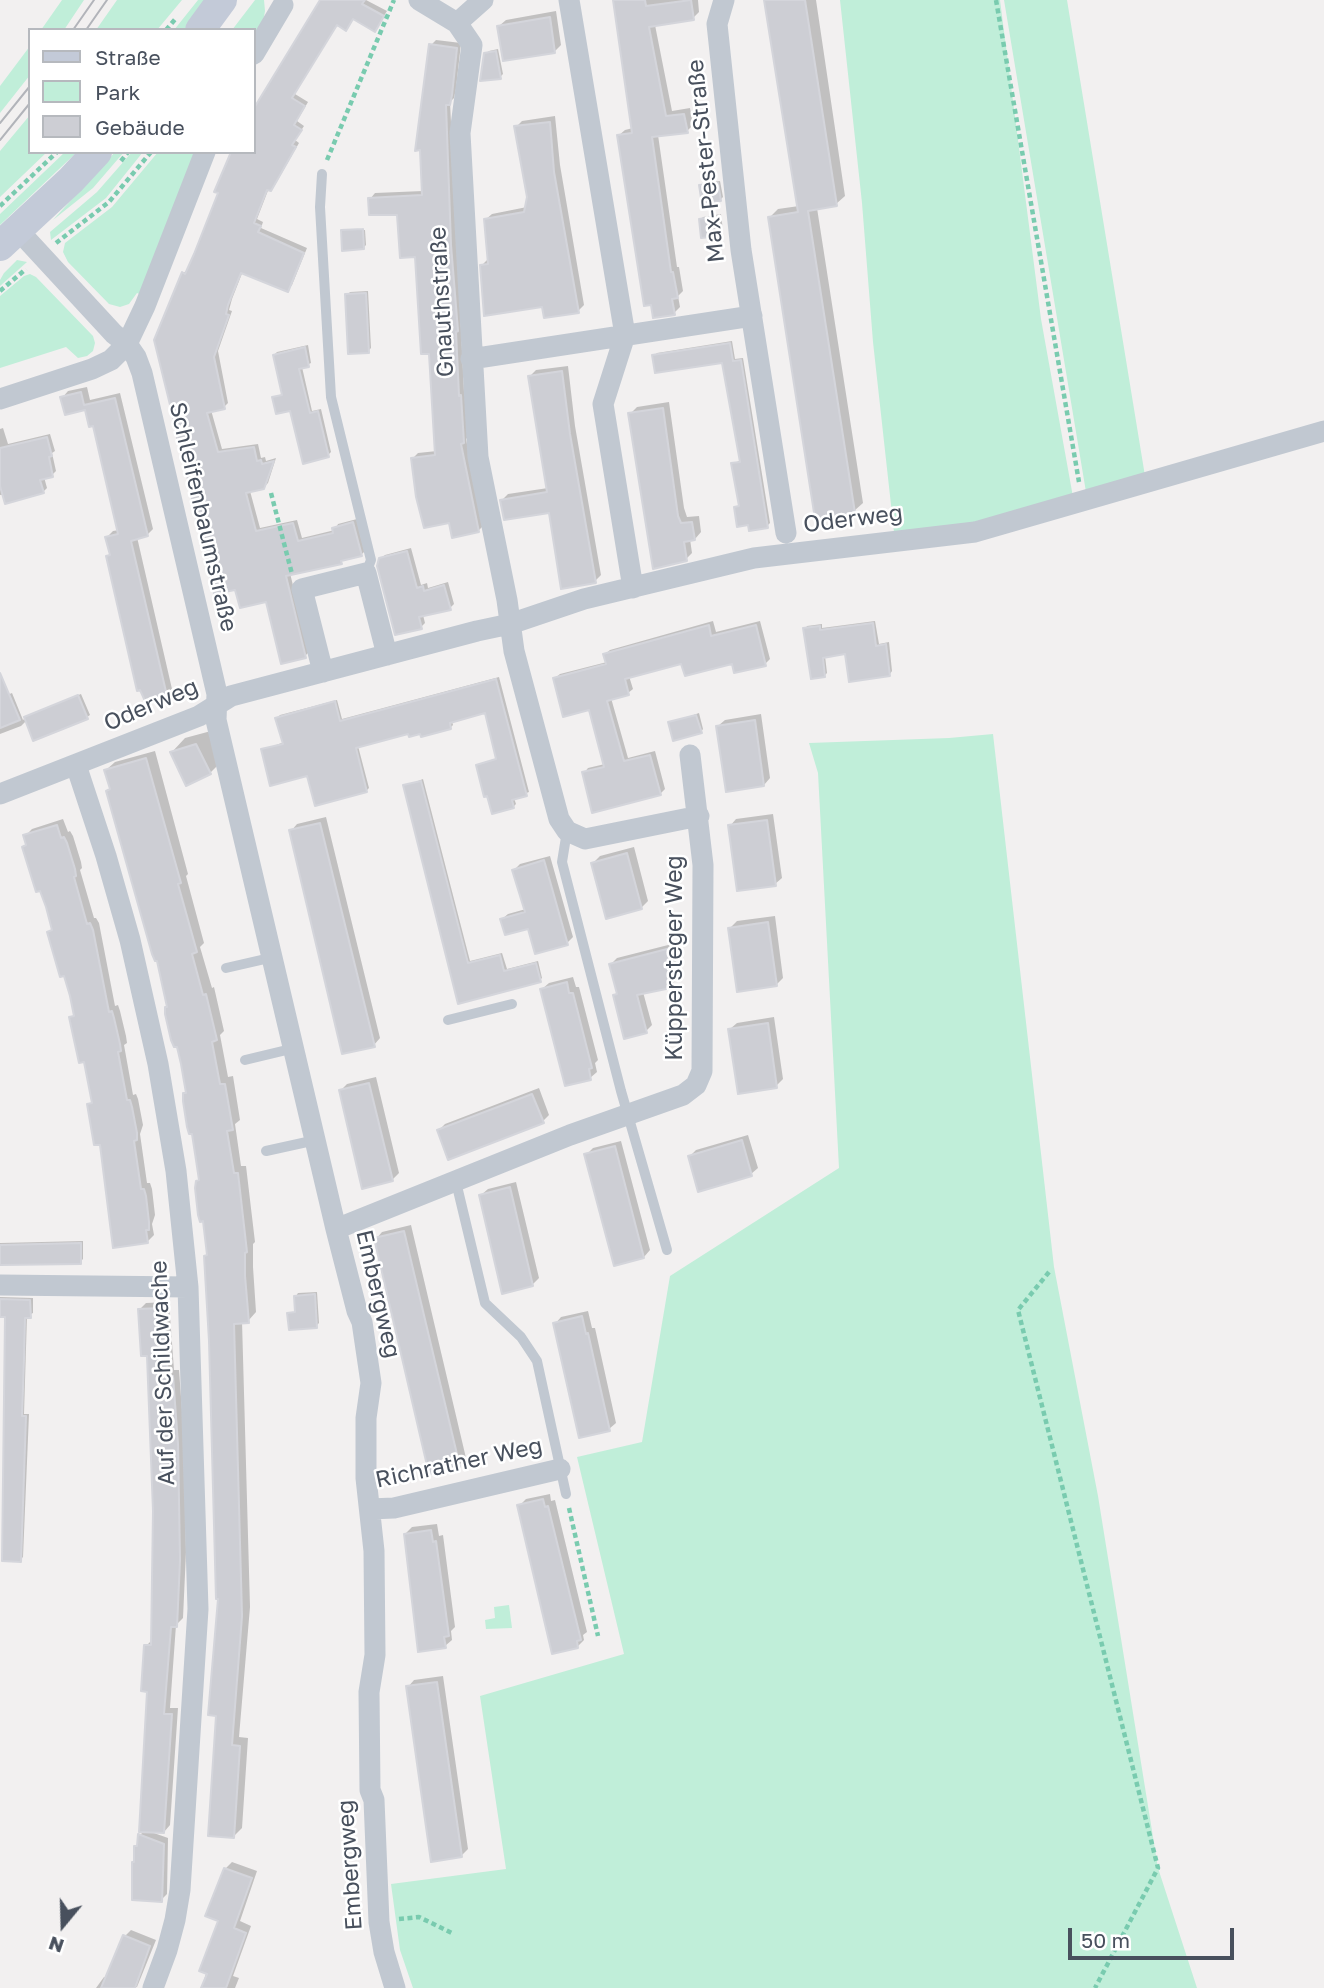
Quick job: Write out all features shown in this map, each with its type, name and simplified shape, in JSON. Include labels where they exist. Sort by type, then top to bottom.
[{"type":"main road","points":[[201,28],[222,0]]},
{"type":"main road","points":[[9,238],[95,154]]},
{"type":"street","points":[[419,0],[457,23],[483,0]]},
{"type":"street","points":[[569,0],[625,335],[603,404],[633,588]]},
{"type":"street","name":"Max-Pester-Straße","points":[[724,0],[717,24],[741,250],[786,533]]},
{"type":"street","points":[[256,51],[283,5]]},
{"type":"street","name":"Gnauthstraße","points":[[457,23],[472,45],[460,133],[478,457],[514,651],[559,819],[567,831]]},
{"type":"street","points":[[0,399],[92,369],[111,360],[127,344],[145,306],[204,154]]},
{"type":"street","name":"Schleifenbaumstraße","points":[[9,238],[41,256],[114,334],[127,344],[136,357],[217,694],[217,705]]},
{"type":"street","points":[[471,359],[752,316]]},
{"type":"street","name":"Oderweg","points":[[0,794],[199,716],[231,696],[510,624],[584,599],[754,558],[975,532],[1324,431]]},
{"type":"street","points":[[323,672],[303,589],[366,573],[387,655]]},
{"type":"street","name":"Embergweg","points":[[217,705],[216,720],[336,1229],[368,1353],[371,1384],[366,1418],[366,1478],[373,1551],[375,1656],[369,1692],[370,1790],[374,1800],[379,1922],[384,1952],[395,1988]]},
{"type":"street","name":"Küppersteger Weg","points":[[336,1229],[570,1135],[682,1095],[696,1085],[702,1071],[703,865],[690,755]]},
{"type":"street","name":"Auf der Schildwache","points":[[76,765],[130,940],[158,1064],[176,1171],[188,1287],[198,1609],[180,1889],[170,1940],[153,1988]]},
{"type":"street","points":[[567,831],[585,839],[699,816]]},
{"type":"street","points":[[0,1284],[188,1287]]},
{"type":"street","name":"Richrather Weg","points":[[370,1509],[394,1508],[559,1469]]},
{"type":"lane","points":[[322,174],[320,208],[331,397],[372,560],[366,573]]},
{"type":"lane","points":[[567,831],[562,862],[628,1116],[667,1250]]},
{"type":"lane","points":[[226,968],[274,957]]},
{"type":"lane","points":[[448,1020],[512,1003]]},
{"type":"lane","points":[[245,1060],[295,1048]]},
{"type":"lane","points":[[266,1151],[316,1140]]},
{"type":"lane","points":[[456,1182],[485,1303],[521,1336],[537,1361],[566,1494]]},
{"type":"path","points":[[322,174],[394,0]]},
{"type":"path","points":[[996,0],[1082,501]]},
{"type":"path","points":[[0,206],[55,154]]},
{"type":"path","points":[[0,291],[110,202],[149,154]]},
{"type":"path","points":[[271,493],[294,580],[303,589]]},
{"type":"path","points":[[1049,1272],[1018,1310],[1158,1868],[1095,1988]]},
{"type":"path","points":[[566,1494],[598,1636]]},
{"type":"path","points":[[419,1917],[454,1934]]},
{"type":"green space","points":[[62,0],[84,0],[65,28],[42,28]]},
{"type":"green space","points":[[117,0],[182,0],[159,28],[97,28]]},
{"type":"green space","points":[[198,0],[208,0],[186,28],[176,28]]},
{"type":"green space","points":[[255,0],[264,0],[263,23],[256,35],[256,28],[234,28]]},
{"type":"green space","points":[[840,0],[1000,0],[1041,319],[1073,497],[974,523],[894,532]]},
{"type":"green space","points":[[1004,0],[1067,0],[1145,476],[1086,492]]},
{"type":"green space","points":[[28,49],[28,78],[0,113],[0,86]]},
{"type":"green space","points":[[28,117],[28,154],[45,154],[0,197],[0,151]]},
{"type":"green space","points":[[63,154],[75,154],[0,225],[0,214]]},
{"type":"green space","points":[[113,154],[122,154],[93,188],[53,220]]},
{"type":"green space","points":[[130,154],[141,154],[106,198],[51,240],[50,232],[97,192]]},
{"type":"green space","points":[[156,154],[195,154],[142,295],[137,293],[129,304],[120,307],[109,304],[68,262],[63,252],[65,243],[112,207]]},
{"type":"green space","points":[[17,260],[27,262],[0,286],[4,273]]},
{"type":"green space","points":[[30,274],[93,336],[93,351],[87,356],[78,358],[66,347],[0,368],[0,296]]},
{"type":"green space","points":[[993,734],[1054,1267],[1098,1496],[1158,1868],[1197,1988],[413,1988],[400,1950],[391,1884],[506,1869],[480,1696],[624,1654],[577,1457],[642,1442],[670,1276],[839,1168],[818,773],[809,743]]},
{"type":"green space","points":[[509,1605],[512,1628],[486,1629],[485,1620],[495,1618],[494,1607]]},
{"type":"building","points":[[320,0],[365,0],[362,4],[384,16],[375,32],[353,19],[346,31],[337,25],[292,98],[305,106],[294,125],[302,130],[292,145],[296,147],[271,191],[267,190],[254,223],[261,226],[258,232],[304,253],[288,292],[241,273],[228,305],[226,314],[229,315],[214,357],[225,409],[207,413],[218,452],[254,447],[257,461],[261,460],[262,464],[274,461],[264,489],[246,493],[256,531],[293,523],[298,541],[333,533],[332,528],[353,522],[362,556],[341,561],[342,564],[286,576],[306,658],[281,664],[266,602],[240,608],[235,590],[214,594],[154,340],[182,272],[185,274],[194,254],[218,193],[214,192],[230,154],[256,154],[256,105]]},
{"type":"building","points":[[613,0],[645,0],[646,6],[691,0],[694,20],[649,27],[666,116],[684,114],[688,133],[652,137],[671,272],[678,298],[672,299],[675,315],[653,318],[651,305],[644,306],[617,135],[632,133]]},
{"type":"building","points":[[764,0],[805,0],[837,206],[808,211],[855,513],[815,519],[768,217],[798,212]]},
{"type":"building","points":[[550,17],[555,53],[503,61],[497,26]]},
{"type":"building","points":[[429,44],[457,48],[452,95],[450,105],[446,105],[451,245],[464,443],[461,444],[479,532],[452,538],[449,523],[424,528],[416,497],[411,458],[435,455],[429,354],[421,354],[415,257],[400,258],[397,215],[369,215],[368,198],[422,195],[420,150],[415,151]]},
{"type":"building","points":[[496,51],[501,79],[480,81],[484,53]]},
{"type":"building","points":[[550,122],[554,172],[579,313],[544,318],[542,307],[484,316],[480,265],[488,264],[484,219],[524,212],[527,197],[514,126]]},
{"type":"building","points":[[718,183],[721,201],[702,204],[699,185]]},
{"type":"building","points":[[718,216],[721,236],[701,238],[699,219]]},
{"type":"building","points":[[363,229],[364,249],[342,251],[341,230]]},
{"type":"building","points":[[366,293],[369,353],[348,354],[345,294]]},
{"type":"building","points":[[730,343],[733,361],[741,360],[768,528],[749,531],[748,525],[737,527],[734,507],[739,506],[731,463],[740,462],[722,363],[655,373],[652,355]]},
{"type":"building","points":[[305,347],[309,367],[299,369],[310,413],[318,411],[329,457],[303,464],[290,411],[276,414],[272,397],[282,395],[273,355]]},
{"type":"building","points":[[562,371],[596,583],[561,589],[549,513],[504,520],[500,500],[547,492],[528,376]]},
{"type":"building","points":[[81,392],[84,405],[115,398],[148,536],[131,541],[167,696],[145,701],[140,690],[137,691],[106,556],[110,555],[105,537],[118,534],[93,426],[89,427],[85,410],[65,415],[60,397]]},
{"type":"building","points":[[663,408],[678,516],[681,523],[692,522],[695,540],[684,542],[687,561],[653,569],[628,413]]},
{"type":"building","points":[[47,437],[52,456],[49,457],[53,477],[40,480],[44,493],[5,504],[0,486],[0,448]]},
{"type":"building","points":[[407,551],[417,588],[423,586],[424,591],[444,585],[451,610],[419,617],[422,629],[395,635],[377,566],[379,558]]},
{"type":"building","points":[[873,623],[876,646],[886,644],[890,676],[849,682],[845,654],[823,658],[825,677],[811,679],[803,628],[820,626],[820,630]]},
{"type":"building","points":[[709,625],[711,636],[756,625],[766,666],[734,673],[732,664],[685,676],[681,664],[625,679],[629,695],[607,701],[624,761],[650,755],[661,795],[592,813],[582,772],[604,767],[589,710],[563,717],[553,678],[606,664],[603,654]]},
{"type":"building","points":[[0,673],[20,720],[0,728]]},
{"type":"building","points":[[496,679],[527,796],[512,800],[514,808],[492,814],[487,796],[484,797],[476,765],[496,759],[485,713],[450,723],[451,729],[421,737],[420,734],[409,737],[408,734],[356,748],[367,792],[315,806],[307,776],[270,786],[261,749],[283,744],[275,718],[335,701],[340,721]]},
{"type":"building","points":[[78,695],[88,719],[33,741],[24,717]]},
{"type":"building","points":[[696,715],[702,733],[673,741],[668,722]]},
{"type":"building","points":[[755,720],[764,786],[726,792],[716,726]]},
{"type":"building","points":[[196,744],[211,774],[186,786],[170,752]]},
{"type":"building","points":[[146,758],[181,883],[178,884],[197,952],[192,954],[203,995],[206,994],[217,1040],[212,1042],[220,1084],[225,1084],[233,1130],[227,1131],[234,1173],[238,1173],[247,1252],[245,1276],[249,1323],[234,1324],[242,1616],[232,1745],[240,1746],[234,1838],[208,1836],[216,1716],[208,1715],[218,1599],[204,1256],[207,1255],[195,1188],[196,1181],[199,1180],[192,1134],[189,1134],[187,1127],[183,1101],[183,1093],[186,1093],[181,1064],[177,1047],[174,1047],[171,1040],[157,961],[152,954],[106,791],[110,789],[104,770]]},
{"type":"building","points":[[421,781],[468,963],[500,955],[504,971],[536,963],[541,982],[458,1004],[403,785]]},
{"type":"building","points":[[767,820],[776,886],[737,891],[728,825]]},
{"type":"building","points":[[320,823],[375,1047],[342,1054],[289,830]]},
{"type":"building","points":[[57,825],[61,838],[64,837],[67,843],[75,869],[74,877],[87,924],[90,923],[93,930],[109,1012],[112,1011],[120,1044],[121,1051],[118,1052],[127,1100],[130,1100],[137,1133],[137,1140],[134,1141],[141,1189],[144,1189],[146,1196],[148,1243],[113,1248],[100,1145],[94,1145],[87,1104],[92,1103],[84,1062],[79,1063],[69,1017],[74,1016],[70,996],[64,976],[60,977],[47,932],[52,930],[46,907],[40,891],[36,892],[22,847],[26,845],[23,835]]},
{"type":"building","points":[[627,853],[642,909],[606,919],[591,863]]},
{"type":"building","points":[[544,860],[568,945],[535,954],[528,929],[505,935],[500,919],[525,912],[512,870]]},
{"type":"building","points":[[768,922],[777,986],[737,992],[728,928]]},
{"type":"building","points":[[671,948],[671,988],[637,995],[647,1033],[624,1039],[613,995],[617,994],[609,964]]},
{"type":"building","points":[[567,982],[569,993],[573,993],[592,1068],[589,1069],[591,1080],[565,1086],[540,989]]},
{"type":"building","points":[[768,1023],[777,1088],[738,1094],[728,1029]]},
{"type":"building","points":[[369,1083],[393,1181],[362,1189],[339,1090]]},
{"type":"building","points":[[532,1094],[544,1123],[448,1160],[437,1130]]},
{"type":"building","points":[[742,1140],[752,1176],[698,1192],[688,1156]]},
{"type":"building","points":[[615,1146],[644,1258],[614,1266],[584,1154]]},
{"type":"building","points":[[510,1187],[533,1286],[502,1294],[479,1195]]},
{"type":"building","points":[[404,1231],[460,1467],[429,1474],[374,1238]]},
{"type":"building","points":[[81,1243],[81,1264],[0,1265],[0,1245]]},
{"type":"building","points":[[315,1294],[317,1328],[289,1330],[287,1313],[295,1312],[294,1296]]},
{"type":"building","points":[[0,1299],[30,1300],[31,1318],[25,1318],[22,1416],[26,1416],[21,1562],[2,1561],[5,1317],[0,1317]]},
{"type":"building","points":[[163,1308],[168,1376],[173,1376],[178,1444],[180,1560],[177,1627],[171,1627],[164,1714],[172,1714],[164,1833],[139,1832],[147,1692],[141,1691],[144,1645],[151,1645],[153,1511],[147,1356],[141,1356],[138,1309]]},
{"type":"building","points":[[582,1316],[610,1431],[579,1438],[553,1323]]},
{"type":"building","points":[[543,1499],[545,1507],[548,1506],[581,1640],[577,1641],[578,1648],[552,1654],[517,1505]]},
{"type":"building","points":[[431,1530],[433,1542],[436,1541],[449,1636],[444,1637],[446,1648],[418,1652],[404,1534]]},
{"type":"building","points":[[437,1682],[462,1857],[431,1862],[406,1686]]},
{"type":"building","points":[[138,1834],[164,1844],[162,1902],[132,1900],[132,1862]]},
{"type":"building","points":[[224,1868],[252,1878],[234,1928],[246,1933],[226,1988],[201,1988],[207,1974],[199,1971],[218,1921],[205,1916]]},
{"type":"building","points":[[123,1935],[150,1946],[135,1988],[101,1988]]},
{"type":"tram line","points":[[74,28],[94,0]]},
{"type":"tram line","points":[[87,28],[107,0]]},
{"type":"tram line","points":[[0,123],[28,88]]},
{"type":"tram line","points":[[0,140],[28,105]]}]
